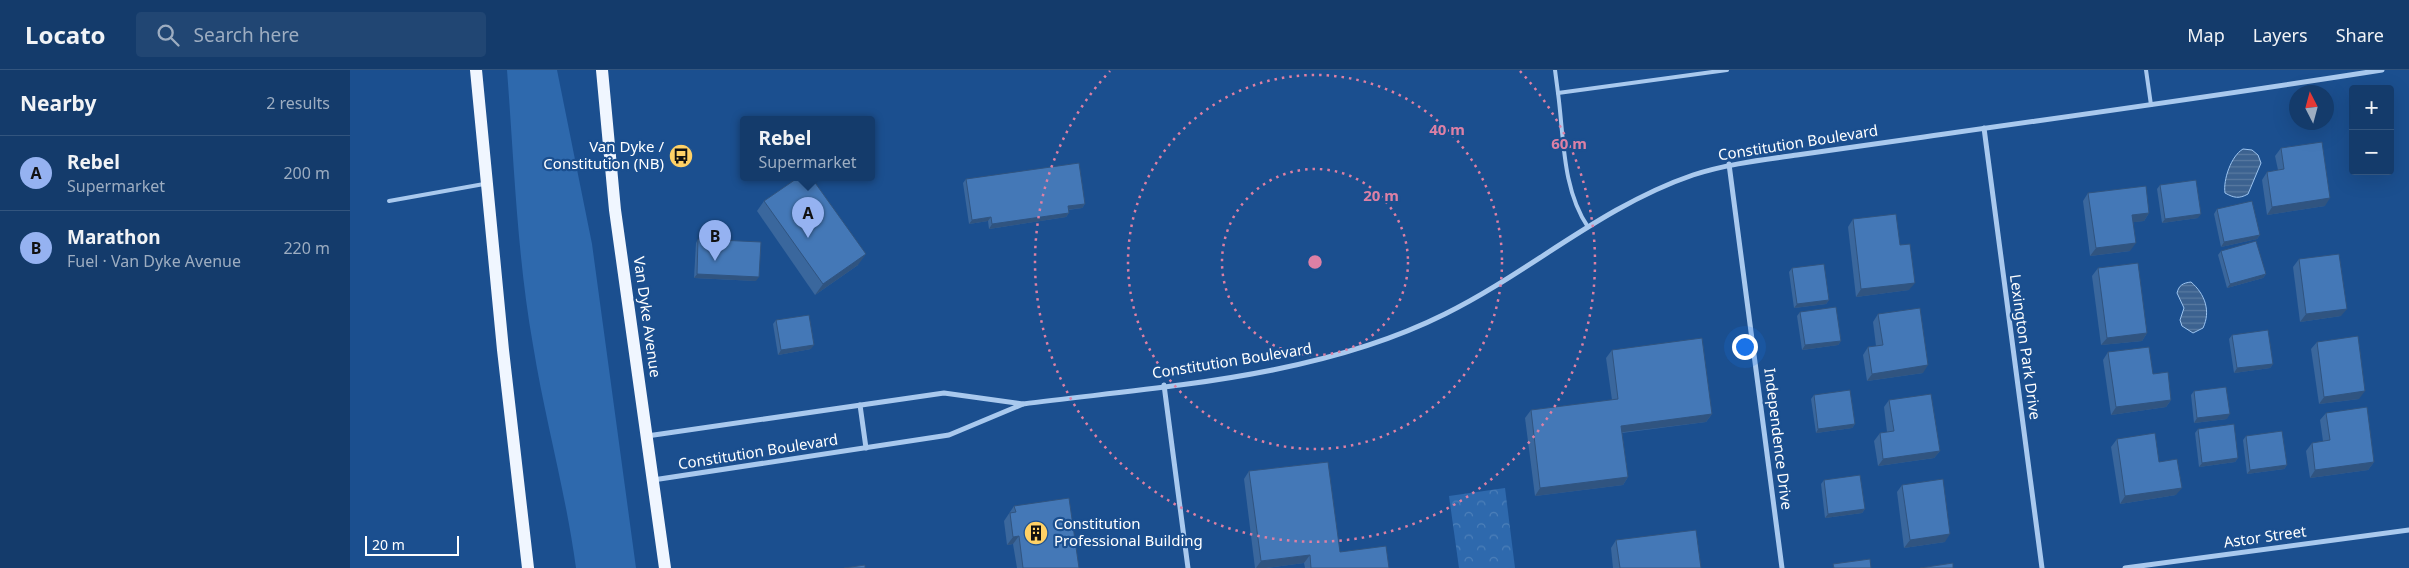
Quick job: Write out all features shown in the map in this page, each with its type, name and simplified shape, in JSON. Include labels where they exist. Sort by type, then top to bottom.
[{"type":"main road","points":[[476,70],[486,184],[528,568]]},
{"type":"main road","name":"Van Dyke Avenue","points":[[602,70],[615,210],[665,568]]},
{"type":"street","name":"Constitution Boulevard","points":[[647,436],[944,394],[1023,404],[1269,370],[1331,356],[1386,340],[1444,315],[1502,284],[1588,227],[1659,188],[1729,164],[2151,106],[2382,70]]},
{"type":"street","name":"Lexington Park Drive","points":[[1984,128],[2042,568]]},
{"type":"street","name":"Independence Drive","points":[[1729,164],[1782,568]]},
{"type":"street","points":[[1164,386],[1188,568]]},
{"type":"street","name":"Constitution Boulevard","points":[[653,480],[949,435],[1023,404]]},
{"type":"street","points":[[860,405],[866,448]]},
{"type":"street","name":"Astor Street","points":[[2124,568],[2409,530]]},
{"type":"lane","points":[[1555,70],[1570,186],[1578,212],[1588,227]]},
{"type":"lane","points":[[1558,93],[1726,70]]},
{"type":"lane","points":[[2146,70],[2151,106]]},
{"type":"lane","points":[[389,201],[486,184]]},
{"type":"green space","points":[[507,70],[557,70],[592,244],[636,568],[576,568],[567,512],[538,373],[523,277]]},
{"type":"green space","points":[[1505,488],[1515,568],[1459,568],[1449,496]]},
{"type":"shaded area","points":[[2243,149],[2252,150],[2258,155],[2261,163],[2248,194],[2242,197],[2234,197],[2225,193],[2225,182],[2235,157]]},
{"type":"shaded area","points":[[2191,282],[2203,297],[2206,309],[2203,328],[2193,333],[2182,326],[2180,320],[2184,308],[2177,293],[2182,285]]},
{"type":"building","points":[[2322,142],[2330,198],[2272,207],[2267,172],[2284,169],[2281,148]]},
{"type":"building","points":[[1079,163],[1085,204],[1068,206],[1069,213],[992,224],[991,217],[972,220],[966,179]]},
{"type":"building","points":[[2196,180],[2201,214],[2165,219],[2160,185]]},
{"type":"building","points":[[793,181],[814,181],[866,254],[823,284],[764,201]]},
{"type":"building","points":[[2146,186],[2149,213],[2132,215],[2136,243],[2096,248],[2088,193]]},
{"type":"building","points":[[2252,201],[2260,235],[2224,242],[2217,209]]},
{"type":"building","points":[[1896,214],[1900,245],[1910,244],[1915,283],[1861,289],[1853,219]]},
{"type":"building","points":[[698,239],[761,242],[759,277],[697,274]]},
{"type":"building","points":[[2256,241],[2266,274],[2230,284],[2221,251]]},
{"type":"building","points":[[2339,254],[2347,309],[2306,314],[2299,259]]},
{"type":"building","points":[[2138,263],[2147,333],[2107,338],[2098,268]]},
{"type":"building","points":[[1824,264],[1829,300],[1797,304],[1792,268]]},
{"type":"building","points":[[1836,307],[1841,341],[1805,345],[1800,312]]},
{"type":"building","points":[[1920,308],[1928,365],[1872,374],[1868,347],[1883,345],[1878,314]]},
{"type":"building","points":[[809,315],[814,345],[781,350],[776,320]]},
{"type":"building","points":[[2268,330],[2273,364],[2237,368],[2232,335]]},
{"type":"building","points":[[2358,336],[2365,391],[2324,397],[2317,342]]},
{"type":"building","points":[[1702,338],[1712,414],[1621,426],[1628,477],[1540,488],[1531,410],[1618,399],[1612,350]]},
{"type":"building","points":[[2149,347],[2153,374],[2168,372],[2171,400],[2116,407],[2108,352]]},
{"type":"building","points":[[2226,387],[2230,414],[2197,418],[2194,391]]},
{"type":"building","points":[[1850,390],[1855,424],[1818,429],[1814,395]]},
{"type":"building","points":[[1931,394],[1940,451],[1883,459],[1880,433],[1894,431],[1889,400]]},
{"type":"building","points":[[2367,407],[2374,462],[2315,470],[2312,443],[2330,440],[2326,413]]},
{"type":"building","points":[[2234,424],[2238,458],[2202,463],[2198,429]]},
{"type":"building","points":[[2282,431],[2287,465],[2250,470],[2246,436]]},
{"type":"building","points":[[2155,433],[2159,462],[2177,459],[2182,488],[2125,496],[2117,439]]},
{"type":"building","points":[[1328,462],[1340,552],[1386,546],[1389,568],[1311,568],[1310,555],[1261,561],[1249,471]]},
{"type":"building","points":[[1860,475],[1865,509],[1828,514],[1824,480]]},
{"type":"building","points":[[1943,479],[1950,534],[1910,540],[1902,485]]},
{"type":"building","name":"Constitution Professional Building","points":[[1069,498],[1079,568],[1023,568],[1019,536],[1013,537],[1010,513],[1016,512],[1014,506]]},
{"type":"building","points":[[1696,530],[1701,568],[1620,568],[1616,540]]},
{"type":"building","points":[[1870,559],[1871,568],[1834,568],[1833,564]]},
{"type":"building","points":[[1953,563],[1953,568],[1920,568]]},
{"type":"building","points":[[865,565],[865,568],[844,568]]},
{"type":"place","name":"Van Dyke / Constitution (NB)","points":[[681,156]]},
{"type":"place","name":"Rebel","points":[[808,238]]},
{"type":"place","name":"Marathon","points":[[715,261]]},
{"type":"place","name":"Constitution Professional Building","points":[[1036,533]]}]
